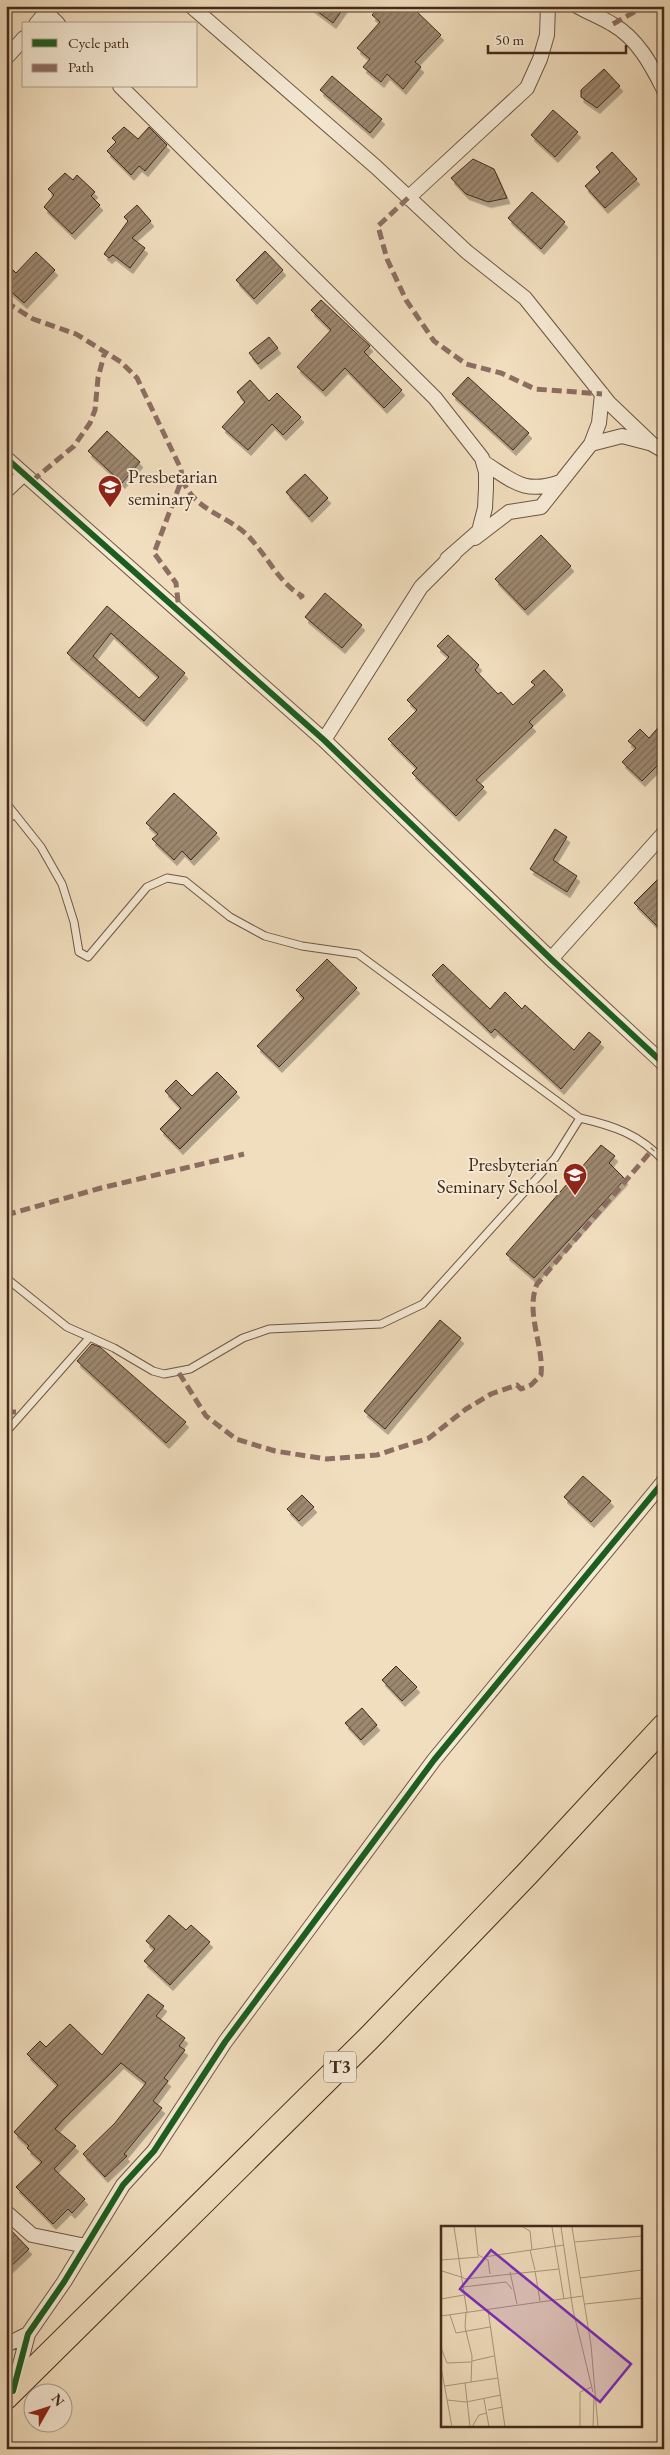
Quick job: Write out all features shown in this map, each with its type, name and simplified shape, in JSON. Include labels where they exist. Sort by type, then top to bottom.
[{"type":"highway","name":"T3","points":[[10,2394],[369,2038],[527,1874],[664,1726]]},
{"type":"street","points":[[191,6],[376,167],[467,252],[525,298],[602,394],[658,447]]},
{"type":"street","points":[[408,198],[527,88],[540,59],[547,35],[548,6]]},
{"type":"street","points":[[577,6],[612,24],[633,41],[643,52],[664,90]]},
{"type":"street","points":[[38,22],[48,9],[57,22]]},
{"type":"street","points":[[6,58],[22,40]]},
{"type":"street","points":[[122,88],[435,398],[467,438],[483,462],[511,480],[531,488],[545,487],[560,482]]},
{"type":"street","points":[[448,560],[509,512],[541,507],[591,444],[599,423],[602,394]]},
{"type":"street","points":[[591,444],[622,436],[658,447]]},
{"type":"street","points":[[6,458],[324,740],[551,959],[664,1064]]},
{"type":"street","points":[[324,740],[421,587],[479,531],[485,508],[486,488],[483,462]]},
{"type":"street","points":[[6,491],[24,474]]},
{"type":"street","points":[[551,959],[664,833]]},
{"type":"street","points":[[10,2394],[28,2334],[124,2185],[154,2151],[225,2042],[434,1760],[664,1481]]},
{"type":"street","points":[[6,2212],[32,2235],[86,2246]]},
{"type":"street","points":[[6,2346],[28,2334]]},
{"type":"lane","points":[[6,803],[41,847],[62,884],[74,922],[79,952],[83,956],[88,957],[124,912],[148,888],[167,878],[185,881],[230,917],[265,936],[302,946],[358,954],[580,1118],[629,1132],[653,1149],[664,1161]]},
{"type":"lane","points":[[6,820],[16,814]]},
{"type":"lane","points":[[6,1278],[67,1327],[90,1337],[153,1371],[164,1374],[179,1373],[243,1338],[269,1329],[382,1324],[422,1304],[555,1158],[580,1118]]},
{"type":"lane","points":[[6,1432],[90,1337]]},
{"type":"building","points":[[310,6],[345,6],[333,23]]},
{"type":"building","points":[[380,6],[411,6],[441,35],[415,62],[421,67],[403,89],[387,74],[381,82],[363,67],[370,59],[357,48],[380,22],[372,15]]},
{"type":"building","points":[[604,69],[620,86],[597,108],[581,97],[581,90]]},
{"type":"building","points":[[332,76],[382,119],[370,133],[320,90]]},
{"type":"building","points":[[553,110],[578,132],[555,157],[531,135]]},
{"type":"building","points":[[124,127],[138,139],[149,127],[167,145],[145,171],[139,166],[131,175],[107,151],[116,142],[112,138]]},
{"type":"building","points":[[612,152],[637,179],[605,208],[585,186],[600,172],[596,167]]},
{"type":"building","points":[[473,159],[494,169],[507,198],[488,202],[466,194],[451,178]]},
{"type":"building","points":[[65,173],[73,180],[77,175],[95,192],[91,196],[100,205],[72,234],[44,207],[54,195],[48,189]]},
{"type":"building","points":[[532,192],[565,222],[541,249],[508,218]]},
{"type":"building","points":[[137,205],[151,221],[132,238],[145,248],[130,268],[113,255],[109,258],[104,254],[128,221],[124,217]]},
{"type":"building","points":[[265,251],[283,270],[254,299],[236,280]]},
{"type":"building","points":[[36,252],[55,270],[24,303],[6,287],[6,263],[16,273]]},
{"type":"building","points":[[321,300],[370,346],[364,352],[402,390],[384,408],[345,368],[323,391],[297,367],[331,330],[311,310]]},
{"type":"building","points":[[269,337],[278,348],[258,364],[249,353]]},
{"type":"building","points":[[468,377],[529,433],[513,450],[452,394]]},
{"type":"building","points":[[250,380],[269,401],[277,393],[301,417],[283,435],[272,424],[248,450],[222,427],[245,402],[237,392]]},
{"type":"building","points":[[107,431],[140,462],[122,483],[88,451]]},
{"type":"building","points":[[305,474],[328,498],[309,517],[286,492]]},
{"type":"building","points":[[541,535],[571,566],[525,610],[495,579]]},
{"type":"building","points":[[325,593],[362,625],[342,648],[305,617]]},
{"type":"building","points":[[107,606],[185,673],[144,721],[67,653]],"holes":[[[111,633],[159,677],[139,698],[93,656]]]},
{"type":"building","points":[[448,635],[479,665],[475,670],[498,694],[501,692],[513,705],[535,685],[531,682],[544,670],[563,690],[529,722],[533,726],[476,780],[484,787],[456,816],[412,773],[417,768],[388,739],[417,710],[407,700],[449,657],[437,646]]},
{"type":"building","points":[[664,721],[664,759],[642,781],[622,762],[636,748],[628,741],[640,729],[649,738]]},
{"type":"building","points":[[174,793],[217,833],[191,860],[182,851],[174,860],[152,839],[158,834],[146,823]]},
{"type":"building","points":[[555,829],[567,837],[553,860],[577,876],[567,892],[530,869]]},
{"type":"building","points":[[664,873],[664,933],[634,903]]},
{"type":"building","points":[[327,959],[357,988],[279,1067],[257,1046],[304,998],[296,990]]},
{"type":"building","points":[[443,964],[490,1009],[505,992],[522,1009],[525,1005],[574,1050],[589,1032],[601,1042],[561,1089],[495,1029],[491,1033],[432,975]]},
{"type":"building","points":[[217,1072],[237,1092],[180,1149],[160,1129],[181,1108],[165,1091],[176,1080],[192,1096]]},
{"type":"building","points":[[601,1145],[615,1156],[609,1163],[625,1179],[534,1278],[506,1254]]},
{"type":"building","points":[[440,1320],[461,1338],[385,1429],[364,1411]]},
{"type":"building","points":[[92,1344],[100,1347],[186,1422],[166,1443],[77,1361]]},
{"type":"building","points":[[583,1476],[611,1501],[591,1522],[564,1497]]},
{"type":"building","points":[[302,1495],[314,1507],[299,1521],[287,1509]]},
{"type":"building","points":[[396,1666],[417,1687],[402,1701],[382,1680]]},
{"type":"building","points":[[362,1708],[377,1725],[361,1740],[345,1723]]},
{"type":"building","points":[[169,1915],[186,1930],[191,1925],[210,1942],[170,1985],[144,1961],[155,1949],[146,1941]]},
{"type":"building","points":[[148,1994],[164,2006],[156,2016],[185,2038],[179,2046],[185,2050],[164,2078],[168,2081],[153,2101],[162,2108],[124,2154],[127,2156],[105,2177],[83,2154],[115,2123],[146,2083],[121,2063],[64,2119],[55,2129],[76,2146],[54,2169],[85,2199],[72,2213],[68,2209],[53,2224],[16,2187],[42,2162],[14,2132],[58,2085],[27,2054],[40,2041],[46,2047],[70,2024],[102,2055]]},
{"type":"building","points":[[6,2225],[29,2249],[6,2271]]},
{"type":"marked path","points":[[613,24],[636,11],[651,6]]},
{"type":"marked path","points":[[408,198],[378,226],[387,259],[406,300],[434,341],[466,364],[501,373],[535,389],[602,394]]},
{"type":"marked path","points":[[6,302],[33,319],[76,334],[121,362],[137,378],[181,469],[182,479],[154,553],[176,583],[179,611]]},
{"type":"marked path","points":[[32,481],[74,446],[90,423],[95,410],[98,378],[105,351]]},
{"type":"marked path","points":[[182,479],[195,499],[232,523],[250,538],[280,577],[302,596],[299,598]]},
{"type":"marked path","points":[[179,1373],[206,1416],[236,1439],[275,1451],[327,1459],[377,1455],[429,1438],[466,1409],[491,1394],[517,1385],[521,1389],[531,1385],[541,1375],[540,1352],[533,1306],[537,1284],[653,1149]]},
{"type":"marked path","points":[[6,1215],[101,1188],[244,1154]]},
{"type":"marked path","points":[[6,1412],[21,1412]]},
{"type":"cycle path","points":[[6,458],[324,740],[551,959],[664,1064]]},
{"type":"cycle path","points":[[13,2391],[28,2334],[64,2282],[123,2185],[154,2151],[225,2042],[434,1760],[664,1481]]},
{"type":"place","name":"Presbetarian seminary","points":[[110,508]]},
{"type":"place","name":"Presbyterian Seminary School","points":[[575,1196]]}]
